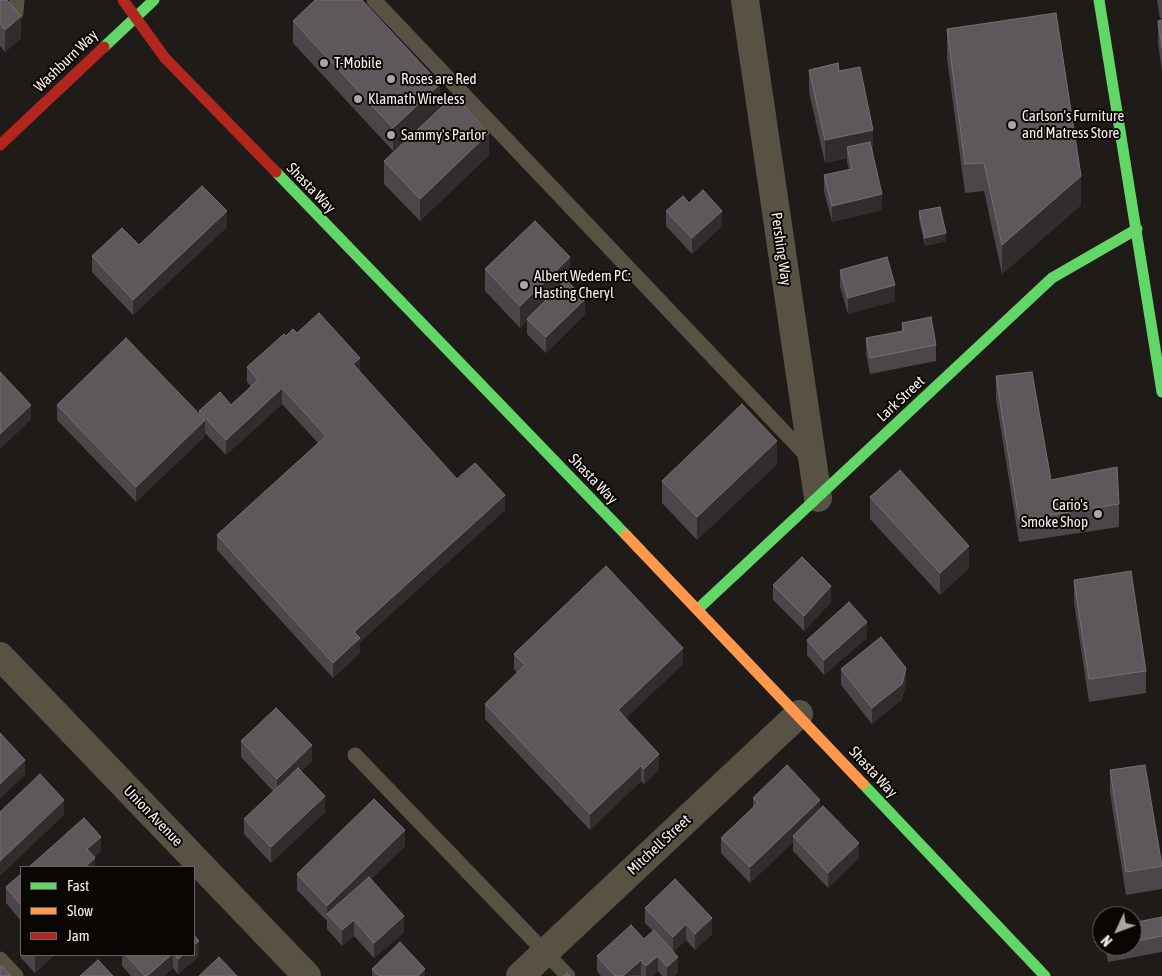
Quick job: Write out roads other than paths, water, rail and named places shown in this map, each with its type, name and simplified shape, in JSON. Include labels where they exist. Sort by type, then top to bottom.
[{"type":"main road","name":"Shasta Way","points":[[123,0],[165,58],[799,714],[1044,976]]},
{"type":"main road","name":"Washburn Way","points":[[0,144],[154,0]]},
{"type":"main road","points":[[1099,0],[1138,229],[1162,392]]},
{"type":"main road","name":"Lark Street","points":[[698,609],[1052,278],[1138,229]]},
{"type":"street","name":"Pershing Way","points":[[745,0],[818,498]]},
{"type":"street","name":"Union Avenue","points":[[0,656],[307,976]]},
{"type":"street","name":"Mitchell Street","points":[[520,976],[799,714]]},
{"type":"lane","points":[[0,28],[16,13],[17,0]]},
{"type":"lane","points":[[374,0],[812,461]]},
{"type":"lane","points":[[355,755],[568,976]]},
{"type":"lane","points":[[0,959],[16,976]]},
{"type":"place","name":"T-Mobile","points":[[324,63]]},
{"type":"place","name":"Roses are Red","points":[[391,79]]},
{"type":"place","name":"Klamath Wireless","points":[[358,99]]},
{"type":"place","name":"Carlson's Furniture and Matress Store","points":[[1012,125]]},
{"type":"place","name":"Sammy's Parlor","points":[[391,135]]},
{"type":"place","name":"Albert Wedem PC: Hasting Cheryl","points":[[524,285]]},
{"type":"place","name":"Cario's Smoke Shop","points":[[1098,514]]}]
